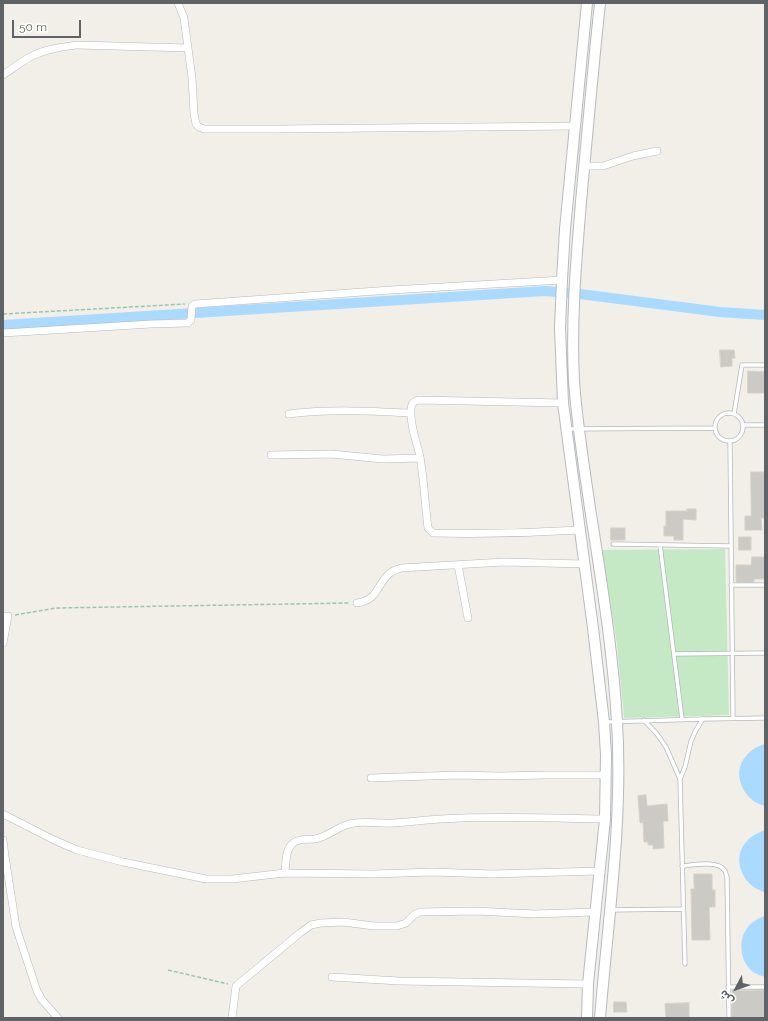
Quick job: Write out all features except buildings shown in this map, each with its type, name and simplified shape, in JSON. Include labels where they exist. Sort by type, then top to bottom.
[{"type":"street","points":[[178,3],[184,18],[192,78],[194,114],[196,124],[199,128],[277,129],[575,126]]},
{"type":"street","points":[[587,3],[565,229],[560,328],[563,403],[604,722],[606,775],[605,819],[594,912],[588,984],[587,1018]]},
{"type":"street","points":[[600,3],[584,166],[575,281],[574,314],[574,380],[578,428],[611,650],[617,722],[617,821],[600,1018]]},
{"type":"street","points":[[3,75],[39,53],[61,47],[77,45],[188,48]]},
{"type":"street","points":[[584,166],[603,166],[633,156],[656,151]]},
{"type":"street","points":[[3,333],[188,323],[192,318],[193,306],[391,290],[562,280]]},
{"type":"street","points":[[563,403],[418,400],[414,401],[412,404],[410,413],[420,458],[428,528],[433,533],[538,533],[580,530]]},
{"type":"street","points":[[289,414],[346,411],[410,413]]},
{"type":"street","points":[[271,455],[331,454],[383,459],[420,458]]},
{"type":"street","points":[[356,602],[371,598],[393,570],[401,568],[504,562],[584,564]]},
{"type":"street","points":[[458,565],[468,618]]},
{"type":"street","points":[[3,643],[5,617]]},
{"type":"street","points":[[370,778],[458,775],[606,775]]},
{"type":"street","points":[[3,814],[77,850],[123,862],[206,879],[232,879],[285,873],[374,874],[432,872],[492,874],[599,871]]},
{"type":"street","points":[[285,873],[286,859],[289,848],[293,842],[315,839],[347,824],[391,823],[441,819],[530,817],[605,819]]},
{"type":"street","points":[[3,840],[4,856],[16,927],[37,991],[42,1000],[58,1018]]},
{"type":"street","points":[[232,1018],[236,986],[300,933],[312,925],[343,922],[374,926],[397,926],[406,923],[414,915],[420,912],[476,911],[535,914],[594,912]]},
{"type":"street","points":[[332,977],[588,984]]},
{"type":"lane","points":[[734,414],[742,365],[765,364]]},
{"type":"lane","points":[[728,413],[738,416],[743,425],[740,437],[730,442],[719,438],[714,428],[715,422],[718,418],[722,414],[728,413]]},
{"type":"lane","points":[[743,425],[765,425]]},
{"type":"lane","points":[[566,429],[714,428]]},
{"type":"lane","points":[[730,442],[733,718]]},
{"type":"lane","points":[[613,544],[730,546]]},
{"type":"lane","points":[[660,545],[682,719]]},
{"type":"lane","points":[[731,586],[765,585]]},
{"type":"lane","points":[[674,654],[765,653]]},
{"type":"lane","points":[[604,722],[765,718]]},
{"type":"lane","points":[[680,779],[696,730],[703,719]]},
{"type":"lane","points":[[644,720],[657,734],[666,747],[680,779],[685,964]]},
{"type":"lane","points":[[682,866],[712,864],[720,866],[725,870],[727,877],[729,1018]]},
{"type":"lane","points":[[610,910],[683,909]]},
{"type":"lane","points":[[728,987],[765,987]]},
{"type":"path","points":[[3,314],[193,306]]},
{"type":"path","points":[[5,617],[56,608],[356,602]]},
{"type":"path","points":[[168,970],[236,986]]},
{"type":"green space","points":[[725,549],[729,715],[624,718],[617,644],[602,550]]},
{"type":"water","points":[[765,744],[765,806],[757,803],[745,792],[739,777],[742,762],[747,755],[755,748]]},
{"type":"water","points":[[765,830],[765,892],[757,889],[745,878],[739,863],[742,848],[747,841]]},
{"type":"water","points":[[765,916],[765,977],[753,972],[748,966],[744,960],[741,945],[745,931],[758,919]]},
{"type":"waterway","points":[[3,325],[545,291],[720,312],[765,315]]}]
